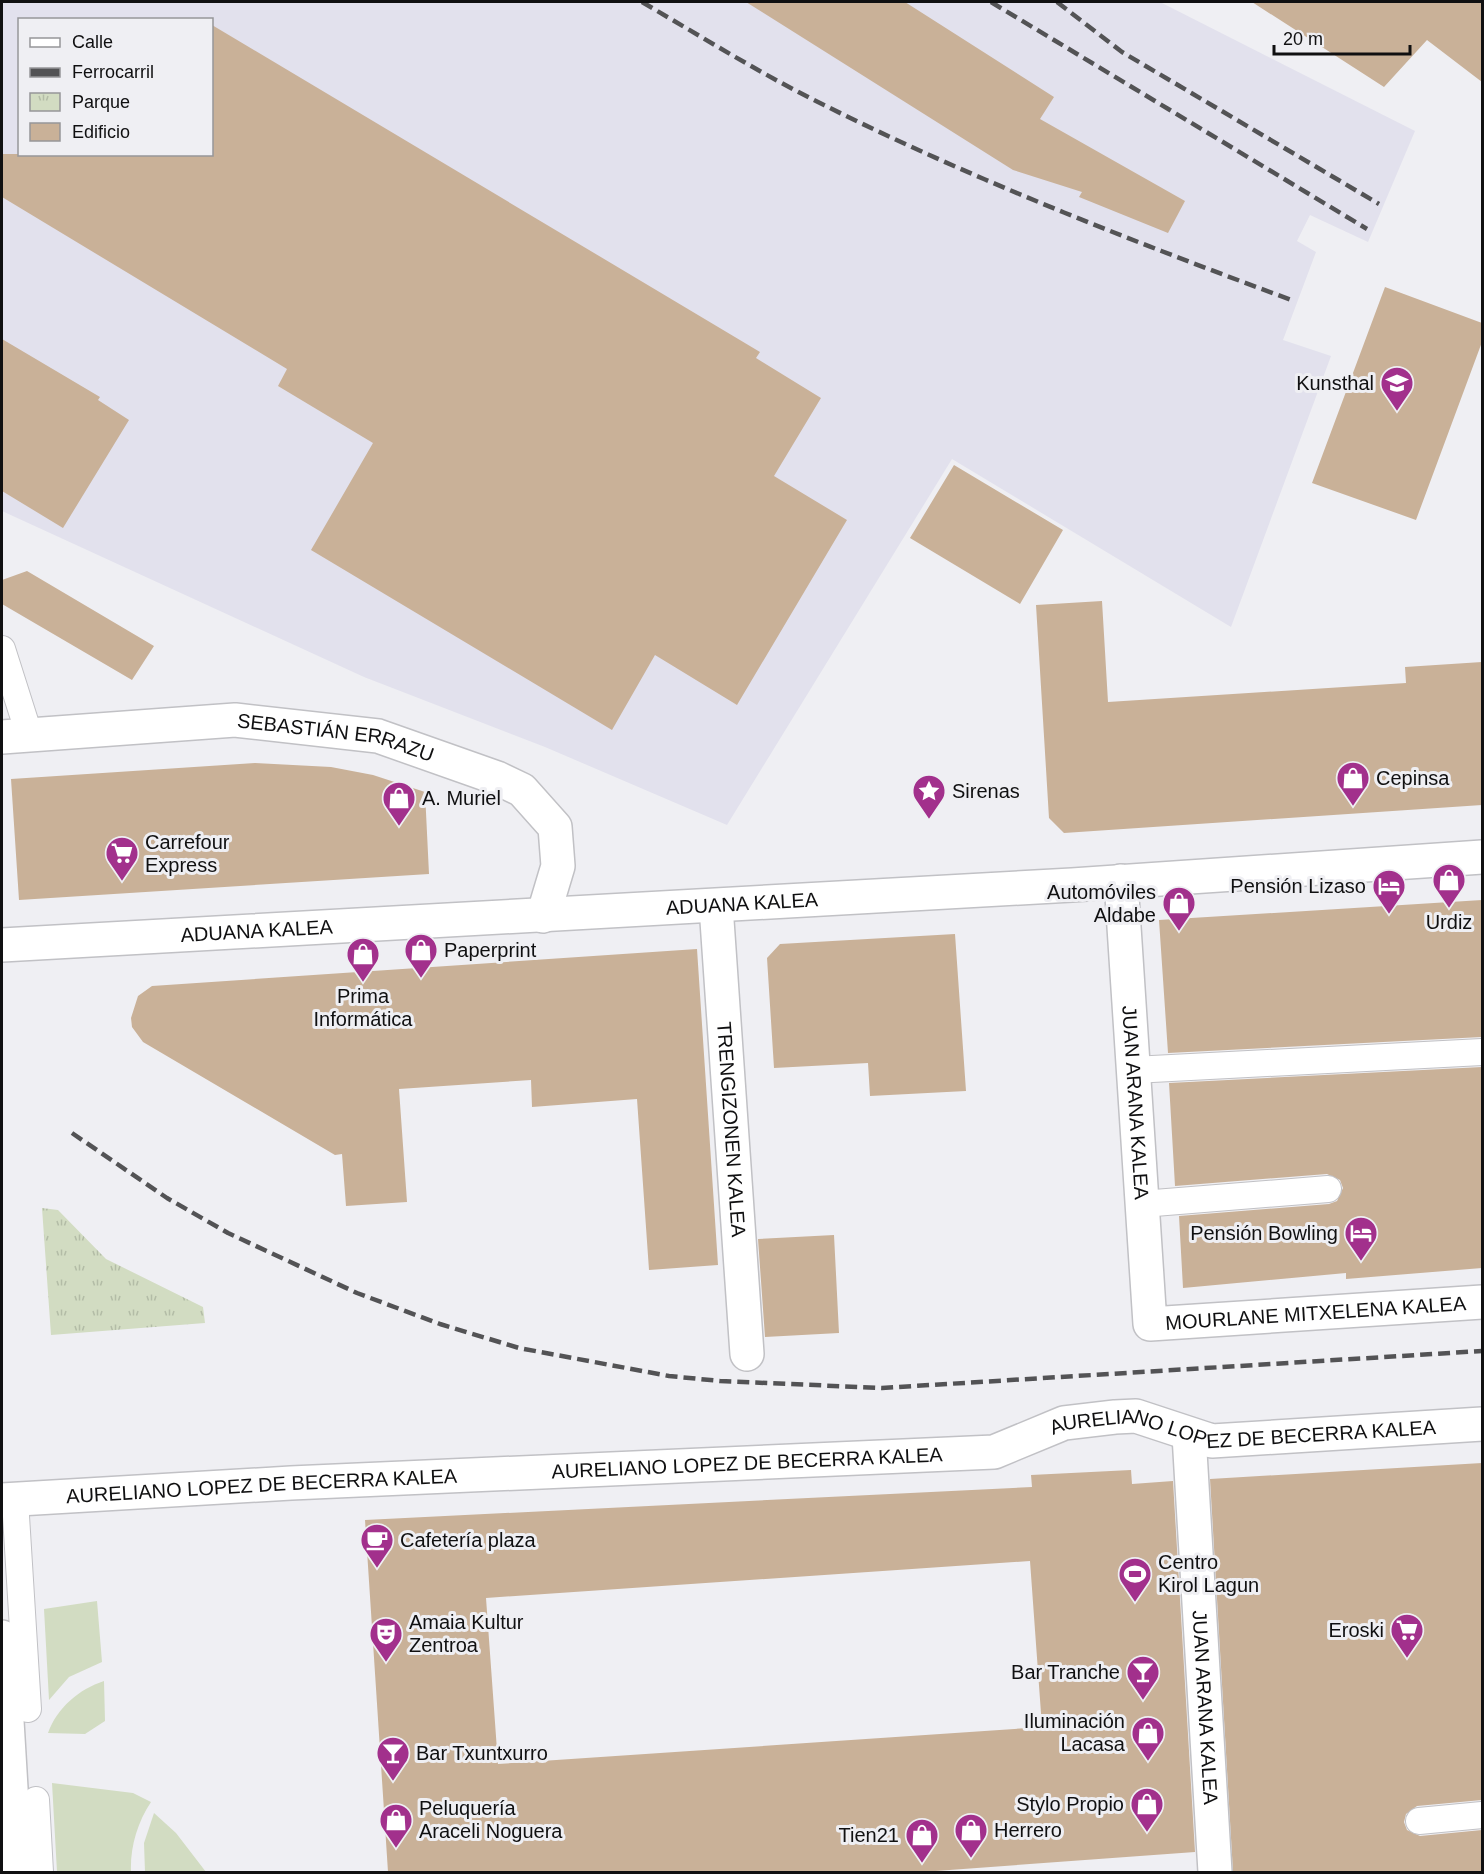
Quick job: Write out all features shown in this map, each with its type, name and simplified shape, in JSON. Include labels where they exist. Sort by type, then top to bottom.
[{"type":"street","name":"SEBASTIÁN ERRAZU","points":[[15,736],[235,720],[378,736],[497,778],[522,790],[555,827],[558,866],[543,916]]},
{"type":"street","name":"ADUANA KALEA","points":[[2,945],[716,906],[1482,857]]},
{"type":"street","name":"JUAN ARANA KALEA","points":[[1121,881],[1150,1324]]},
{"type":"street","name":"TRENGIZONEN KALEA","points":[[716,906],[747,1353]]},
{"type":"street","name":"MOURLANE MITXELENA KALEA","points":[[1150,1324],[1482,1302]]},
{"type":"street","name":"AURELIANO LOPEZ DE BECERRA KALEA","points":[[8,1500],[302,1483],[994,1452],[1064,1423],[1136,1416],[1212,1441],[1482,1424]]},
{"type":"street","name":"JUAN ARANA KALEA","points":[[1177,1431],[1215,1872]]},
{"type":"street","points":[[2,1636],[16,1872]]},
{"type":"lane","points":[[2,649],[15,736]]},
{"type":"lane","points":[[1133,1070],[1482,1052]]},
{"type":"lane","points":[[1142,1204],[1328,1189]]},
{"type":"lane","points":[[8,1500],[28,1709]]},
{"type":"lane","points":[[36,1800],[40,1872]]},
{"type":"lane","points":[[1419,1821],[1482,1815]]},
{"type":"shaded area","points":[[2,2],[1160,2],[1415,131],[1368,242],[1310,215],[1297,241],[1316,252],[1283,340],[1331,356],[1231,627],[952,459],[727,825],[545,747],[364,677],[2,511]]},
{"type":"green space","points":[[42,1208],[58,1210],[106,1259],[203,1307],[205,1323],[51,1335]]},
{"type":"green space","points":[[97,1601],[102,1662],[69,1677],[49,1700],[44,1609]]},
{"type":"green space","points":[[104,1681],[105,1721],[85,1734],[48,1733],[57,1715],[70,1701],[86,1689]]},
{"type":"green space","points":[[52,1783],[133,1793],[151,1802],[135,1836],[131,1872],[57,1872]]},
{"type":"green space","points":[[154,1813],[176,1833],[206,1872],[145,1872],[144,1843]]},
{"type":"building","points":[[746,2],[905,2],[1054,97],[1040,119],[1185,201],[1168,233],[1079,197],[1082,192],[1013,170]]},
{"type":"building","points":[[1252,2],[1482,2],[1482,82],[1427,40],[1384,87]]},
{"type":"building","points":[[213,26],[760,352],[756,358],[821,398],[774,476],[847,520],[737,705],[655,655],[612,730],[311,550],[373,443],[278,386],[287,369],[2,197],[2,154],[18,154],[18,156],[213,156]]},
{"type":"building","name":"Kunsthal","points":[[1385,287],[1482,323],[1482,342],[1416,520],[1312,483]]},
{"type":"building","points":[[2,339],[100,397],[98,400],[129,420],[63,528],[2,491]]},
{"type":"building","points":[[954,465],[1063,530],[1020,604],[910,538]]},
{"type":"building","points":[[27,571],[154,646],[132,680],[2,604],[2,580]]},
{"type":"building","points":[[1102,601],[1108,702],[1406,683],[1405,667],[1482,662],[1482,805],[1064,833],[1049,818],[1036,605]]},
{"type":"building","points":[[255,763],[331,767],[373,775],[425,792],[429,874],[19,900],[11,779]]},
{"type":"building","points":[[1482,900],[1482,1037],[1168,1053],[1159,920]]},
{"type":"building","points":[[955,934],[966,1091],[870,1096],[868,1063],[774,1068],[767,958],[780,944]]},
{"type":"building","points":[[697,949],[718,1265],[649,1270],[637,1099],[532,1107],[531,1080],[399,1089],[407,1202],[346,1206],[342,1154],[335,1155],[143,1042],[132,1027],[131,1018],[138,996],[152,986]]},
{"type":"building","points":[[1482,1067],[1482,1268],[1346,1279],[1346,1273],[1183,1288],[1179,1216],[1329,1204],[1337,1201],[1343,1188],[1340,1180],[1327,1174],[1175,1186],[1169,1083]]},
{"type":"building","points":[[834,1235],[839,1333],[765,1337],[758,1239]]},
{"type":"building","points":[[1482,1463],[1482,1800],[1417,1806],[1406,1814],[1404,1822],[1407,1830],[1420,1836],[1482,1830],[1482,1872],[1233,1872],[1210,1479]]},
{"type":"building","points":[[1131,1470],[1132,1484],[1173,1481],[1195,1852],[922,1872],[388,1872],[365,1520],[1032,1487],[1031,1475]],"holes":[[[1030,1561],[1042,1727],[498,1764],[486,1598]]]},
{"type":"railway","points":[[642,2],[801,93],[881,133],[998,185],[1115,233],[1294,301]]},
{"type":"railway","points":[[991,2],[1367,229]]},
{"type":"railway","points":[[1057,2],[1122,52],[1379,204]]},
{"type":"railway","points":[[72,1133],[167,1198],[228,1233],[357,1293],[440,1324],[519,1348],[669,1376],[720,1381],[882,1388],[1482,1351]]},
{"type":"place","name":"Kunsthal","points":[[1397,412]]},
{"type":"place","name":"Cepinsa","points":[[1353,807]]},
{"type":"place","name":"Sirenas","points":[[929,820]]},
{"type":"place","name":"A. Muriel","points":[[399,827]]},
{"type":"place","name":"Carrefour Express","points":[[122,882]]},
{"type":"place","name":"Urdiz","points":[[1449,909]]},
{"type":"place","name":"Pensión Lizaso","points":[[1389,915]]},
{"type":"place","name":"Automóviles Aldabe","points":[[1179,932]]},
{"type":"place","name":"Paperprint","points":[[421,979]]},
{"type":"place","name":"Prima Informática","points":[[363,983]]},
{"type":"place","name":"Pensión Bowling","points":[[1361,1262]]},
{"type":"place","name":"Cafetería plaza","points":[[377,1569]]},
{"type":"place","name":"Centro Kirol Lagun","points":[[1135,1603]]},
{"type":"place","name":"Eroski","points":[[1407,1659]]},
{"type":"place","name":"Amaia Kultur Zentroa","points":[[386,1663]]},
{"type":"place","name":"Bar Tranche","points":[[1143,1701]]},
{"type":"place","name":"Iluminación Lacasa","points":[[1148,1762]]},
{"type":"place","name":"Bar Txuntxurro","points":[[393,1782]]},
{"type":"place","name":"Stylo Propio","points":[[1147,1833]]},
{"type":"place","name":"Peluquería Araceli Noguera","points":[[396,1849]]},
{"type":"place","name":"Herrero","points":[[971,1859]]},
{"type":"place","name":"Tien21","points":[[922,1864]]}]
